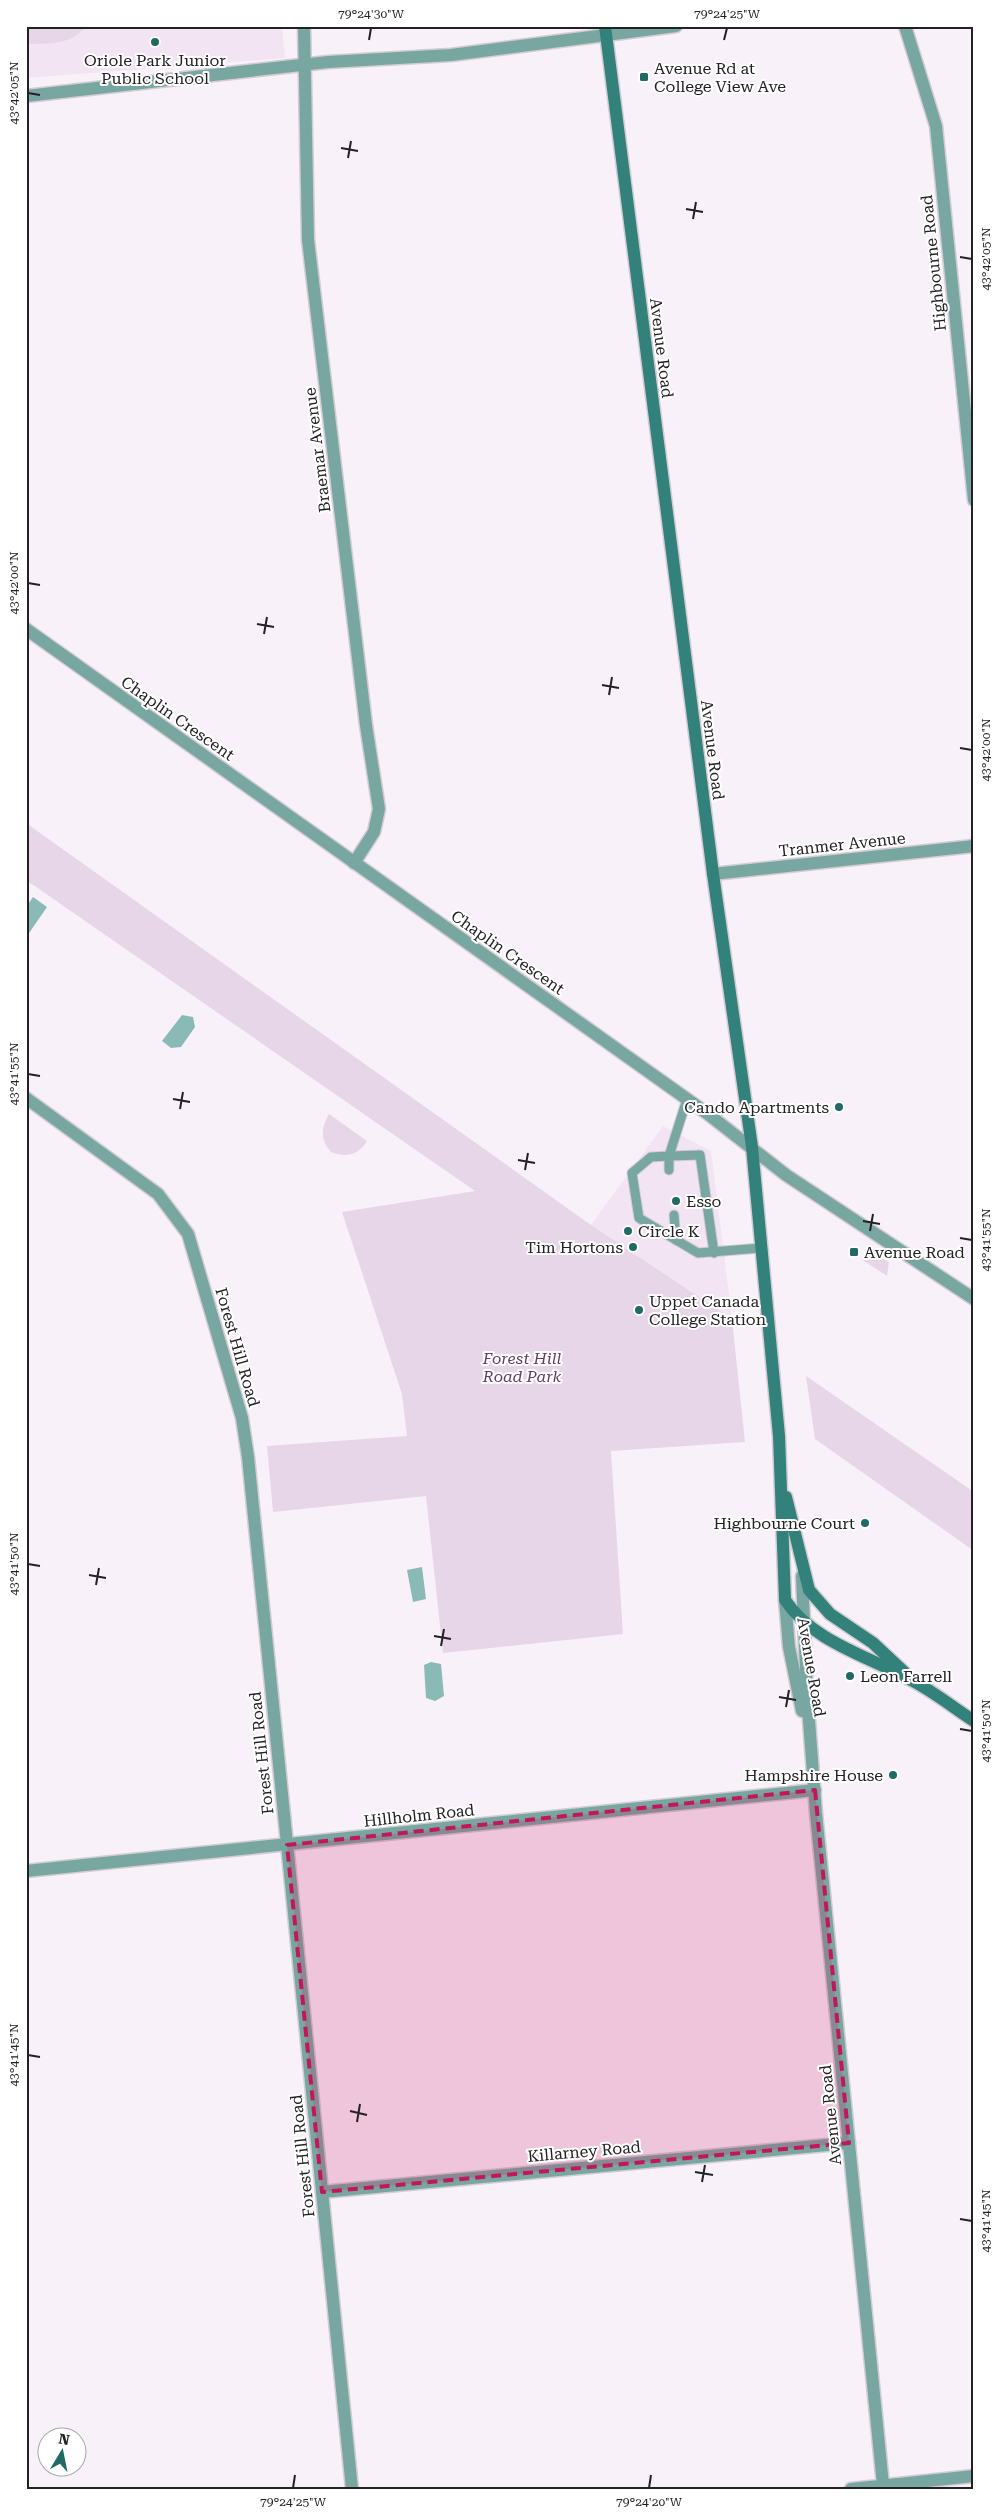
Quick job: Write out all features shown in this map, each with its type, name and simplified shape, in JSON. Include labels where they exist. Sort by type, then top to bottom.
[{"type":"main road","name":"Avenue Road","points":[[605,30],[713,874],[752,1147],[781,1478],[781,1541],[785,1600]]},
{"type":"main road","name":"Avenue Road","points":[[781,1478],[800,1558]]},
{"type":"main road","points":[[800,1558],[809,1590],[820,1604],[830,1614],[874,1644],[914,1681]]},
{"type":"main road","points":[[785,1600],[795,1615],[805,1624],[861,1656],[914,1681],[974,1721]]},
{"type":"street","name":"Braemar Avenue","points":[[304,26],[308,240],[366,725],[379,809],[374,832],[354,862]]},
{"type":"street","points":[[26,96],[304,65],[450,55],[605,30],[676,26]]},
{"type":"street","name":"Highbourne Road","points":[[905,26],[936,126],[974,500]]},
{"type":"street","name":"Chaplin Crescent","points":[[26,629],[687,1099],[752,1147],[786,1175],[974,1299]]},
{"type":"street","name":"Tranmer Avenue","points":[[713,874],[974,846]]},
{"type":"street","name":"Forest Hill Road","points":[[26,1098],[158,1194],[188,1234],[242,1418],[352,2489]]},
{"type":"street","name":"Avenue Road","points":[[800,1558],[810,1742],[883,2487]]},
{"type":"street","name":"Avenue Road","points":[[785,1600],[789,1647],[810,1742]]},
{"type":"street","name":"Hillholm Road","points":[[26,1871],[815,1790]]},
{"type":"street","name":"Killarney Road","points":[[322,2192],[849,2144]]},
{"type":"street","points":[[852,2489],[974,2476]]},
{"type":"lane","points":[[669,1170],[669,1156],[687,1099]]},
{"type":"lane","points":[[714,1253],[700,1155],[651,1157],[632,1173],[639,1218],[698,1253],[714,1253],[761,1248]]},
{"type":"lane","points":[[674,1215],[676,1240]]},
{"type":"highlighted area","points":[[815,1790],[849,2143],[322,2192],[287,1845]]},
{"type":"shaded area","name":"Oriole Park Junior Public School","points":[[26,26],[282,26],[285,58],[26,78]]},
{"type":"shaded area","points":[[33,897],[47,907],[27,936],[26,907]]},
{"type":"shaded area","points":[[182,1015],[193,1017],[195,1027],[181,1047],[171,1048],[162,1041]]},
{"type":"shaded area","points":[[663,1126],[711,1151],[732,1319],[591,1225]]},
{"type":"shaded area","points":[[422,1567],[426,1599],[413,1602],[407,1570]]},
{"type":"shaded area","points":[[431,1662],[441,1664],[444,1696],[435,1701],[426,1698],[424,1665]]},
{"type":"green space","points":[[26,26],[84,26],[74,37],[67,40],[30,44],[26,40]]},
{"type":"green space","name":"Forest Hill Road Park","points":[[26,823],[591,1225],[732,1319],[745,1442],[611,1451],[623,1634],[443,1653],[426,1496],[273,1512],[267,1446],[407,1436],[402,1394],[342,1212],[475,1191],[26,880]]},
{"type":"green space","points":[[329,1114],[367,1141],[364,1146],[356,1152],[347,1155],[331,1152],[323,1138],[324,1124]]},
{"type":"green space","points":[[867,1250],[889,1262],[887,1276],[861,1259]]},
{"type":"green space","points":[[806,1376],[974,1492],[974,1551],[815,1439]]},
{"type":"place","name":"Oriole Park Junior Public School","points":[[155,42]]},
{"type":"place","name":"Avenue Rd at College View Ave","points":[[644,77]]},
{"type":"place","name":"Cando Apartments","points":[[839,1107]]},
{"type":"place","name":"Esso","points":[[676,1201]]},
{"type":"place","name":"Circle K","points":[[628,1231]]},
{"type":"place","name":"Tim Hortons","points":[[633,1247]]},
{"type":"place","name":"Avenue Road","points":[[854,1252]]},
{"type":"place","name":"Uppet Canada College Station","points":[[639,1310]]},
{"type":"place","name":"Highbourne Court","points":[[865,1523]]},
{"type":"place","name":"Leon Farrell","points":[[850,1676]]},
{"type":"place","name":"Hampshire House","points":[[893,1775]]}]
